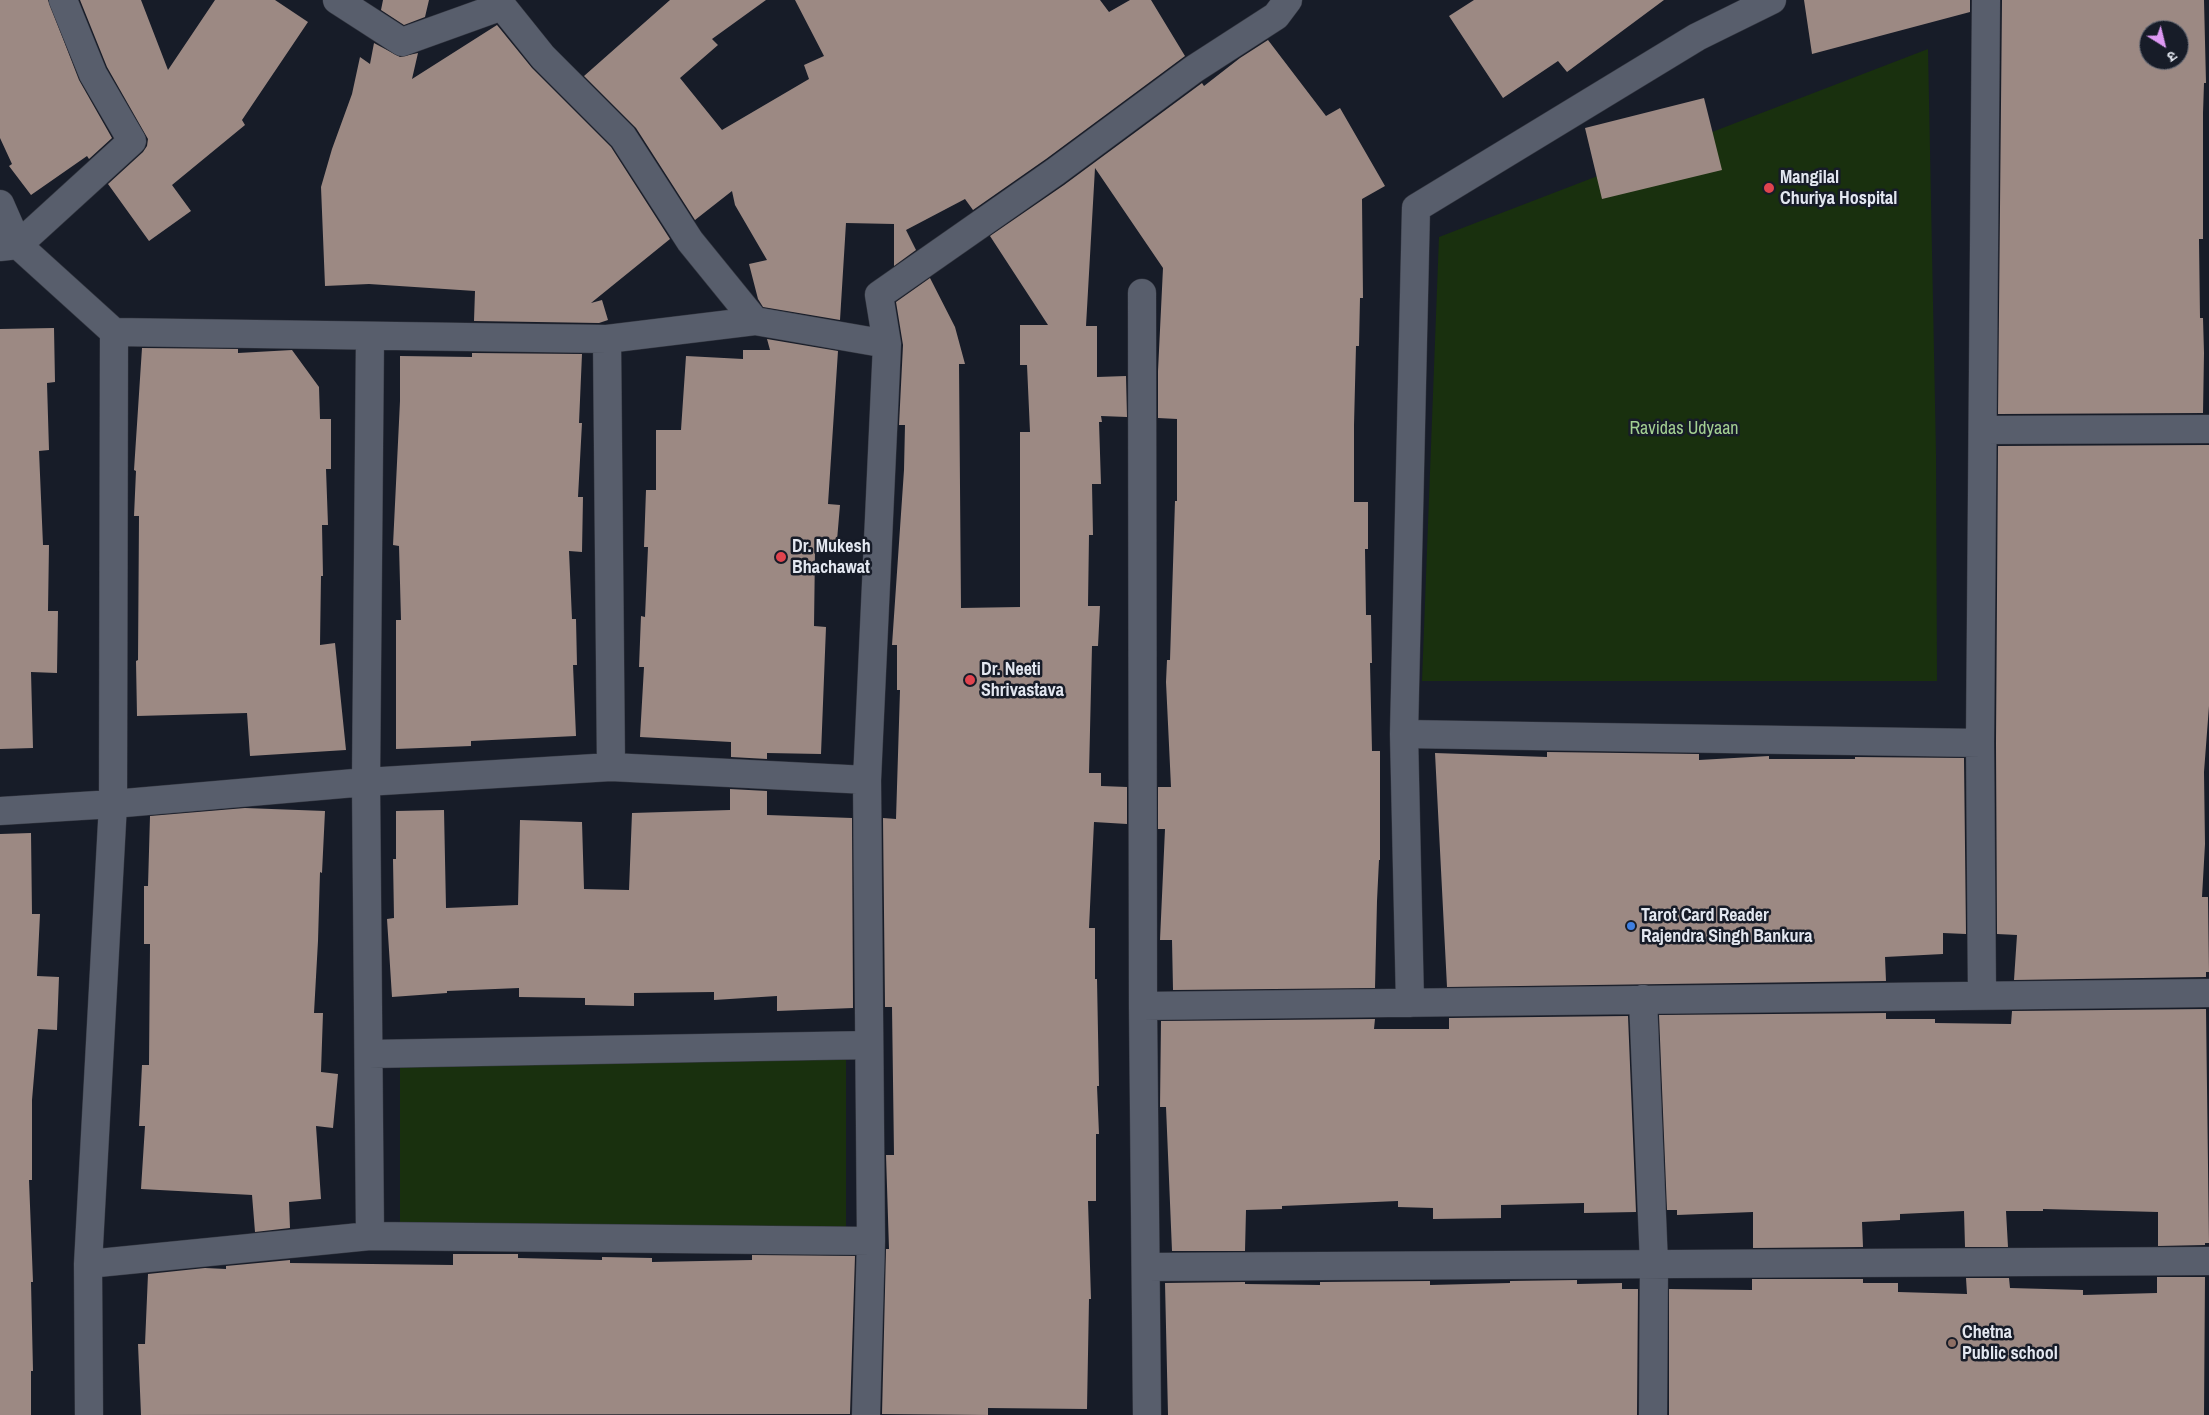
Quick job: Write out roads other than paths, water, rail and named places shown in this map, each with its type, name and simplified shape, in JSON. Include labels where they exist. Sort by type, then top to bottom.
[{"type":"street","points":[[9,246],[132,141],[93,74],[63,0]]},
{"type":"street","points":[[336,0],[402,42],[502,6],[542,57],[623,137],[690,241],[755,321]]},
{"type":"street","points":[[866,1415],[872,1241],[867,780],[887,344],[879,295],[1055,172],[1194,69],[1276,16],[1288,0]]},
{"type":"street","points":[[1410,1003],[1404,734],[1416,208],[1697,37],[1772,0]]},
{"type":"street","points":[[1982,995],[1980,743],[1986,0]]},
{"type":"street","points":[[0,204],[9,246],[114,332],[606,340],[755,321],[887,344]]},
{"type":"street","points":[[1142,293],[1142,1006],[1147,1415]]},
{"type":"street","points":[[89,1415],[88,1264],[113,804],[114,332]]},
{"type":"street","points":[[370,336],[366,782],[370,1236]]},
{"type":"street","points":[[606,340],[611,767]]},
{"type":"street","points":[[1983,430],[2209,429]]},
{"type":"street","points":[[1404,734],[1980,743]]},
{"type":"street","points":[[0,812],[366,782],[611,767],[867,780]]},
{"type":"street","points":[[1142,1006],[1982,995],[2209,994]]},
{"type":"street","points":[[1643,1000],[1654,1264],[1653,1415]]},
{"type":"street","points":[[369,1054],[870,1045]]},
{"type":"street","points":[[88,1264],[370,1236],[872,1241]]},
{"type":"street","points":[[1146,1267],[2209,1261]]},
{"type":"place","name":"Mangilal Churiya Hospital","points":[[1769,188]]},
{"type":"place","name":"Dr. Mukesh Bhachawat","points":[[781,557]]},
{"type":"place","name":"Dr. Neeti Shrivastava","points":[[970,680]]},
{"type":"place","name":"Tarot Card Reader Rajendra Singh Bankura","points":[[1631,926]]},
{"type":"place","name":"Chetna Public school","points":[[1952,1343]]},
{"type":"park label","name":"Ravidas Udyaan","points":[[1684,429]]}]
